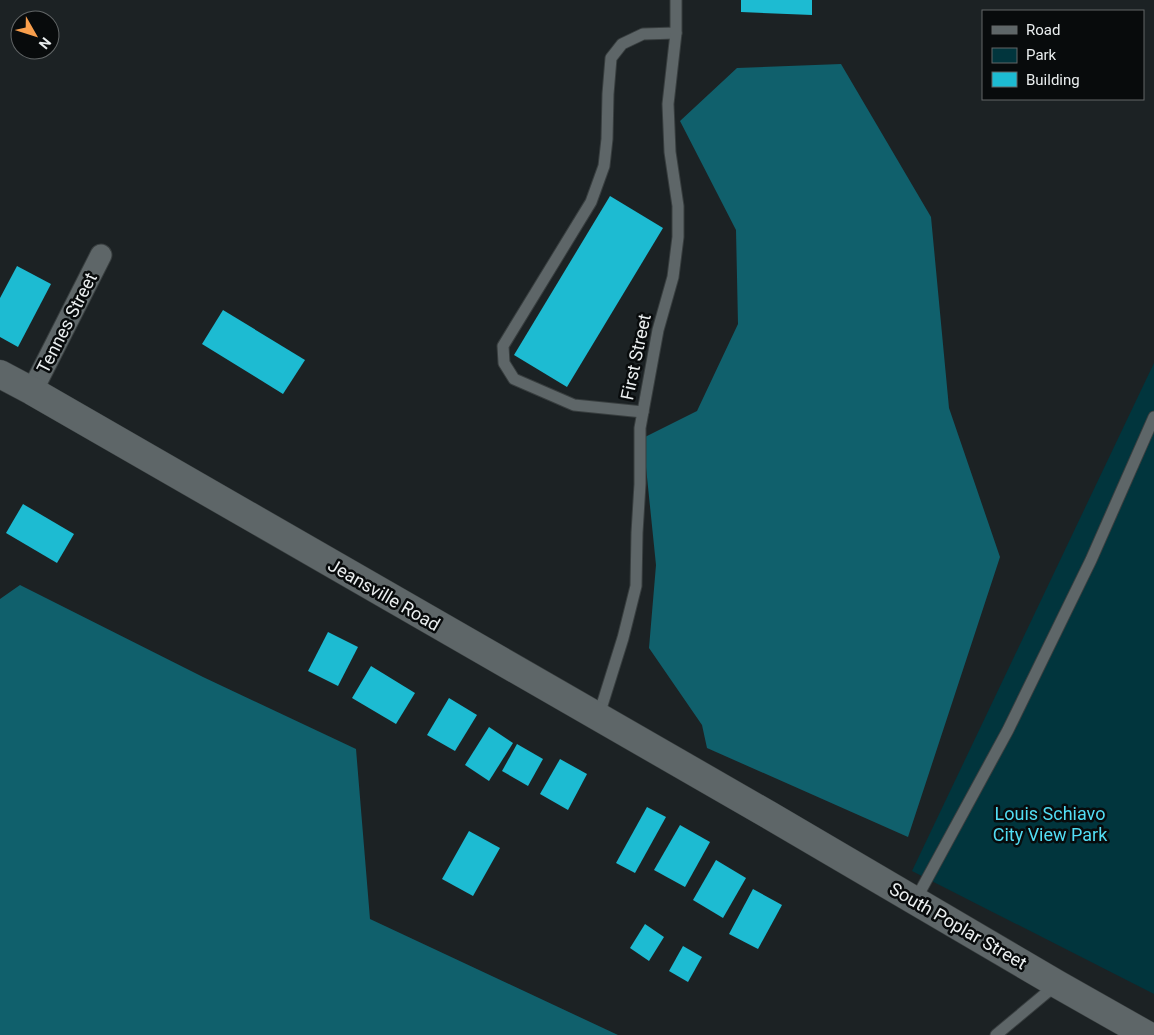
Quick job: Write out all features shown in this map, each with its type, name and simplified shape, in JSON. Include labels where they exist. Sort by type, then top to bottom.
[{"type":"street","name":"Tennes Street","points":[[32,391],[101,255]]},
{"type":"street","name":"Jeansville Road","points":[[0,374],[769,815]]},
{"type":"street","name":"South Poplar Street","points":[[769,815],[1147,1035]]},
{"type":"lane","name":"First Street","points":[[598,718],[623,638],[636,586],[640,428],[658,330],[674,277],[678,237],[678,206],[670,152],[668,104],[676,33],[676,0]]},
{"type":"lane","points":[[643,412],[574,405],[514,379],[504,363],[503,346],[591,202],[604,166],[611,58],[622,44],[643,34],[676,33]]},
{"type":"lane","points":[[915,901],[1008,730],[1090,560],[1154,417]]},
{"type":"lane","points":[[996,1035],[1057,984]]},
{"type":"green space","name":"Louis Schiavo City View Park","points":[[1154,363],[1154,994],[912,871]]},
{"type":"shaded area","points":[[841,64],[931,217],[949,408],[1000,557],[908,837],[707,748],[702,725],[649,648],[656,565],[643,438],[697,411],[738,324],[736,230],[680,121],[737,68]]},
{"type":"shaded area","points":[[20,585],[203,677],[356,749],[370,919],[618,1035],[0,1035],[0,599]]},
{"type":"building","points":[[741,0],[812,0],[812,15],[741,12]]},
{"type":"building","points":[[610,196],[663,228],[567,387],[514,355]]},
{"type":"building","points":[[17,266],[51,284],[18,347],[0,337],[0,298]]},
{"type":"building","points":[[223,310],[305,360],[283,394],[202,344]]},
{"type":"building","points":[[23,504],[74,534],[57,563],[6,533]]},
{"type":"building","points":[[328,632],[358,647],[338,686],[308,671]]},
{"type":"building","points":[[371,666],[415,693],[396,724],[352,698]]},
{"type":"building","points":[[449,698],[477,715],[455,751],[427,735]]},
{"type":"building","points":[[489,727],[513,743],[489,781],[465,765]]},
{"type":"building","points":[[517,744],[543,759],[528,786],[502,771]]},
{"type":"building","points":[[560,759],[587,774],[568,810],[540,794]]},
{"type":"building","points":[[647,807],[666,817],[635,873],[616,863]]},
{"type":"building","points":[[680,825],[710,842],[685,887],[654,870]]},
{"type":"building","points":[[469,831],[500,848],[473,896],[442,879]]},
{"type":"building","points":[[716,860],[746,878],[723,918],[693,900]]},
{"type":"building","points":[[753,889],[782,905],[758,949],[729,934]]},
{"type":"building","points":[[645,924],[664,937],[649,961],[630,948]]},
{"type":"building","points":[[683,946],[702,957],[688,982],[669,971]]}]
